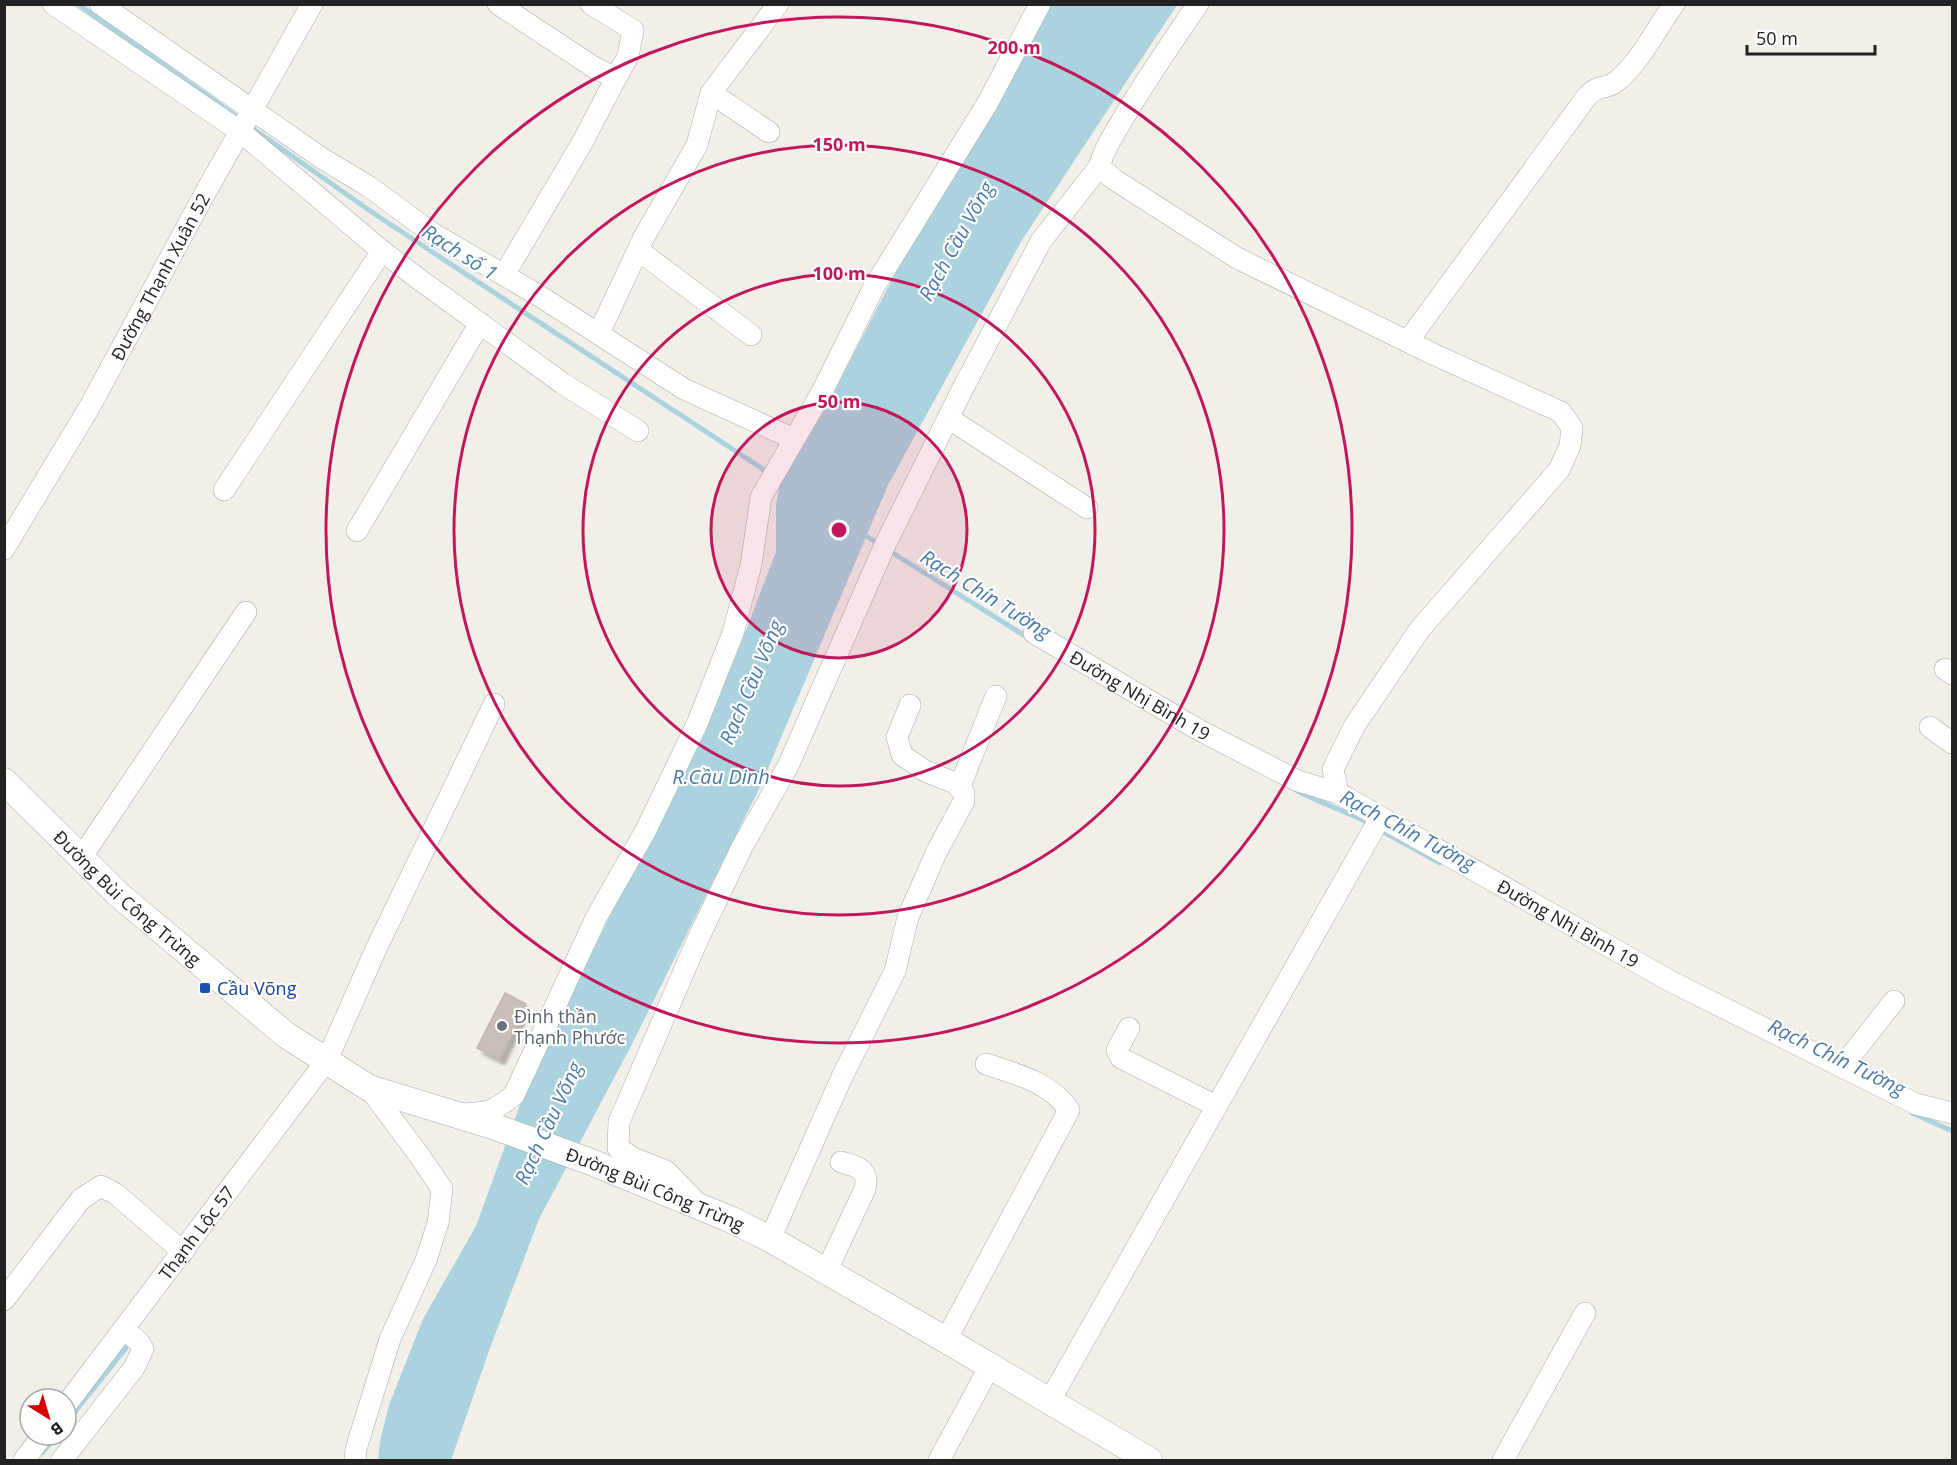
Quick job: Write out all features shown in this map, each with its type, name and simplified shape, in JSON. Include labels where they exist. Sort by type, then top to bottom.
[{"type":"street","points":[[53,4],[241,132],[382,251],[562,382],[638,432]]},
{"type":"street","points":[[99,4],[252,111],[368,186],[432,233],[599,333],[684,389],[794,439]]},
{"type":"street","name":"Đường Thạnh Xuân 52","points":[[4,549],[89,408],[204,195],[312,4]]},
{"type":"street","points":[[498,4],[595,68],[616,78]]},
{"type":"street","points":[[504,275],[582,143],[628,56],[633,30],[591,4]]},
{"type":"street","points":[[599,333],[639,250],[697,145],[711,93],[778,4]]},
{"type":"street","points":[[701,1207],[666,1171],[633,1158],[618,1148],[620,1122],[698,941],[742,848],[789,766],[882,552],[948,418],[1041,241],[1099,167],[1103,153],[1144,84],[1198,4]]},
{"type":"street","points":[[1408,341],[1585,99],[1595,88],[1606,87],[1617,81],[1630,67],[1674,4]]},
{"type":"street","points":[[452,1115],[486,1113],[514,1095],[597,916],[646,830],[697,724],[733,633],[750,565],[761,497],[823,390],[874,287],[987,104],[1031,8]]},
{"type":"street","points":[[711,93],[769,132]]},
{"type":"street","points":[[1099,167],[1115,180],[1237,258],[1561,412],[1572,428],[1570,446],[1559,470],[1420,629],[1355,725],[1333,769],[1338,794]]},
{"type":"street","points":[[639,250],[751,335]]},
{"type":"street","points":[[224,490],[382,251]]},
{"type":"street","points":[[357,531],[480,323]]},
{"type":"street","points":[[948,418],[1087,508]]},
{"type":"street","points":[[81,858],[246,612]]},
{"type":"street","name":"Đường Nhị Bình 19","points":[[1034,633],[1199,730],[1298,781],[1338,794],[1377,825],[1439,849],[1670,981],[1916,1104],[1953,1113]]},
{"type":"street","points":[[960,786],[996,696]]},
{"type":"street","name":"Thạnh Lộc 57","points":[[78,1389],[327,1060],[376,949],[494,704]]},
{"type":"street","points":[[770,1239],[841,1079],[895,971],[908,917],[937,851],[964,801],[964,793],[956,783],[925,771],[902,755],[897,737],[910,705]]},
{"type":"street","points":[[1930,728],[1953,743]]},
{"type":"street","name":"Đường Bùi Công Trừng","points":[[4,781],[119,895],[286,1035],[369,1088],[493,1126],[591,1162],[701,1207],[770,1239],[946,1340],[1149,1461]]},
{"type":"street","points":[[1049,1402],[1377,825]]},
{"type":"street","points":[[1842,1067],[1894,1001]]},
{"type":"street","points":[[1129,1028],[1117,1050],[1121,1059],[1216,1106]]},
{"type":"street","points":[[946,1340],[1069,1110],[1061,1098],[1034,1081],[986,1064]]},
{"type":"street","points":[[355,1461],[356,1449],[390,1340],[426,1260],[438,1223],[442,1189],[369,1088]]},
{"type":"street","points":[[826,1272],[866,1189],[867,1178],[864,1172],[841,1162]]},
{"type":"street","points":[[4,1300],[81,1199],[101,1186],[116,1194],[183,1252]]},
{"type":"street","points":[[1503,1461],[1585,1313]]},
{"type":"street","points":[[62,1461],[134,1368],[143,1349],[139,1342],[124,1329]]},
{"type":"street","points":[[939,1461],[990,1366]]},
{"type":"water","points":[[1050,5],[1177,5],[1022,240],[888,485],[761,785],[629,1050],[539,1219],[451,1460],[378,1460],[389,1405],[423,1319],[476,1226],[526,1088],[734,661],[776,552],[776,504],[780,484],[823,413],[897,270],[964,158]]},
{"type":"building","name":"Đình thần Thạnh Phước","points":[[505,993],[526,1004],[499,1059],[477,1048]]},
{"type":"waterway","name":"Rạch số 1","points":[[78,4],[236,116]]},
{"type":"waterway","name":"Rạch số 1","points":[[248,125],[376,215],[769,473]]},
{"type":"waterway","name":"Rạch Chín Tường","points":[[860,532],[880,545]]},
{"type":"waterway","name":"Rạch Chín Tường","points":[[888,550],[1030,639]]},
{"type":"waterway","name":"Rạch Chín Tường","points":[[1296,790],[1372,825]]},
{"type":"waterway","name":"Rạch Chín Tường","points":[[1380,830],[1440,863]]},
{"type":"waterway","name":"Rạch Chín Tường","points":[[1912,1113],[1952,1131]]},
{"type":"waterway","points":[[78,1408],[126,1348]]},
{"type":"waterway","points":[[43,1452],[47,1447]]},
{"type":"place","name":"Cầu Võng","points":[[205,988]]},
{"type":"place","name":"Đình thần Thạnh Phước","points":[[502,1026]]},
{"type":"water label","name":"Rạch Cầu Võng","points":[[956,241]]},
{"type":"water label","name":"Rạch Cầu Võng","points":[[751,682]]},
{"type":"water label","name":"R.Cầu Dinh","points":[[721,776]]},
{"type":"water label","name":"Rạch Cầu Võng","points":[[548,1123]]}]
